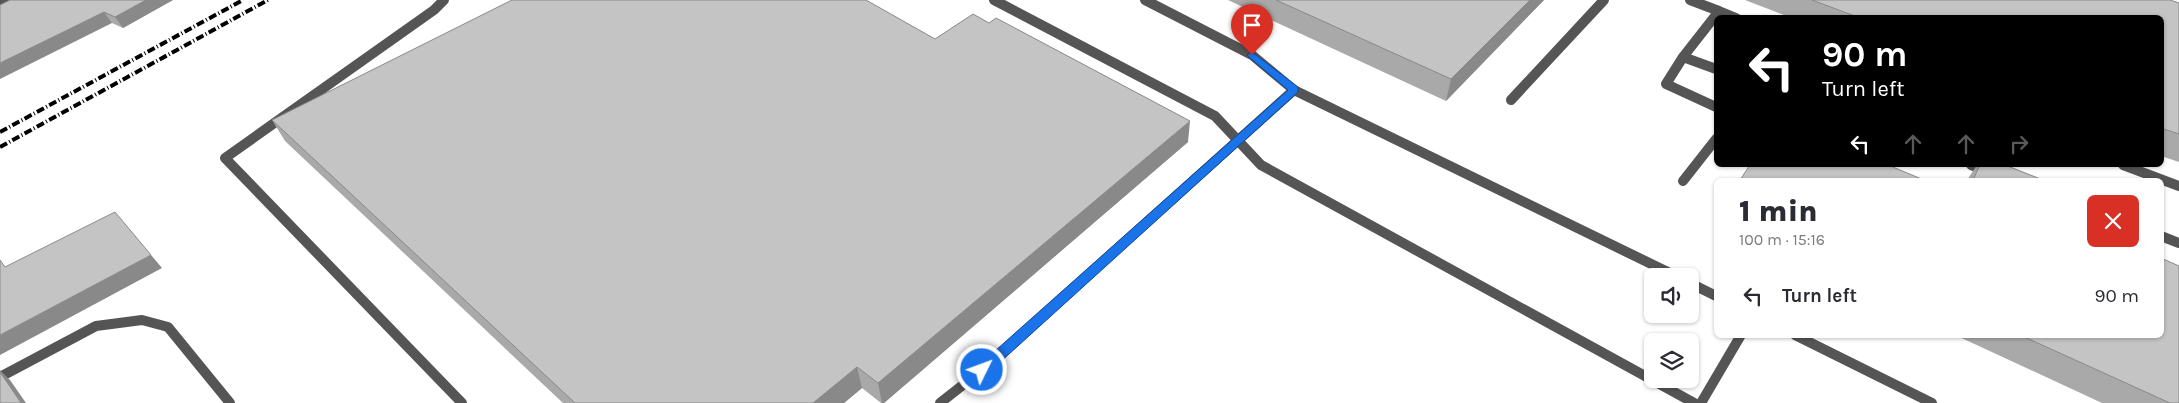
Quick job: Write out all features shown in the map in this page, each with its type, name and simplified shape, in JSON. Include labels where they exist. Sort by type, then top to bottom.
[{"type":"street","points":[[0,4],[9,0]]},
{"type":"street","points":[[444,0],[426,15],[225,158],[462,403]]},
{"type":"street","points":[[994,0],[1215,116],[1261,165],[1694,403]]},
{"type":"street","points":[[1145,0],[1252,55],[1294,90],[1660,268]]},
{"type":"street","points":[[1511,100],[1604,0]]},
{"type":"street","points":[[1690,0],[1729,15]]},
{"type":"street","points":[[1716,15],[1719,11]]},
{"type":"street","points":[[1714,17],[1683,57],[1666,84],[1714,106]]},
{"type":"street","points":[[1683,57],[1714,69]]},
{"type":"street","points":[[940,403],[982,370],[1294,90]]},
{"type":"street","points":[[1683,181],[1714,142]]},
{"type":"street","points":[[1976,167],[2006,178]]},
{"type":"street","points":[[2128,167],[2158,178]]},
{"type":"street","points":[[2164,180],[2179,186]]},
{"type":"street","points":[[2164,237],[2179,243]]},
{"type":"street","points":[[1699,288],[1714,295]]},
{"type":"street","points":[[0,377],[96,326],[142,320],[168,327],[230,403]]},
{"type":"street","points":[[1701,403],[1739,338]]},
{"type":"street","points":[[1801,338],[1932,403]]},
{"type":"building","points":[[10,0],[146,0],[115,17],[104,12],[0,63],[0,5]]},
{"type":"building","points":[[512,0],[866,0],[935,39],[973,14],[989,23],[996,18],[1190,121],[878,383],[857,367],[813,403],[575,403],[272,120]]},
{"type":"building","points":[[1276,0],[1530,0],[1451,79]]},
{"type":"building","points":[[1812,0],[2170,0],[2179,3],[2179,134],[2164,129],[2164,15],[1852,15]]},
{"type":"building","points":[[1749,167],[1893,167],[1919,178],[1741,178]]},
{"type":"building","points":[[1979,167],[2010,167],[2038,178],[1974,178]]},
{"type":"building","points":[[115,212],[151,255],[0,335],[0,260],[5,267]]},
{"type":"building","points":[[2164,259],[2179,266],[2179,403],[2170,403],[2027,338],[2164,338]]},
{"type":"building","points":[[0,372],[21,403],[0,403]]},
{"type":"railway","points":[[0,132],[243,0]]},
{"type":"railway","points":[[0,147],[268,0]]},
{"type":"route","points":[[982,370],[1294,90],[1252,55]]}]
